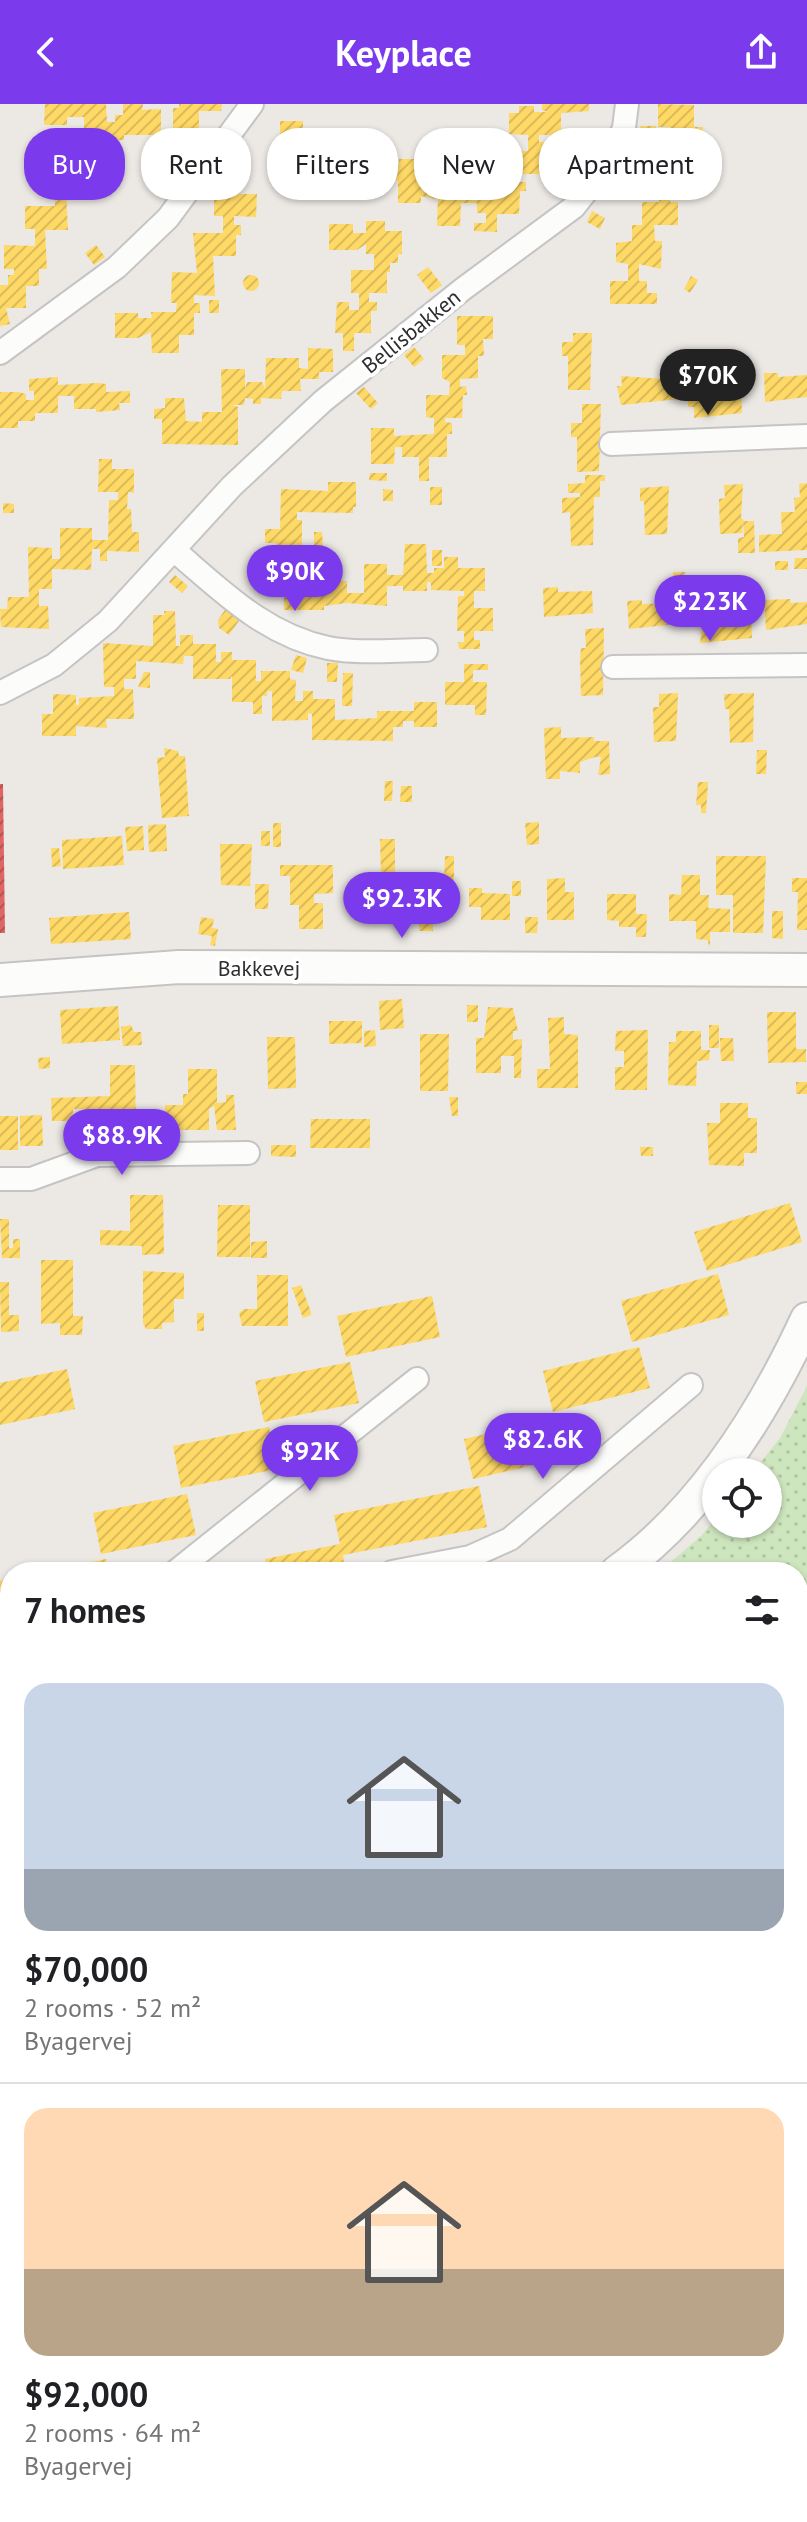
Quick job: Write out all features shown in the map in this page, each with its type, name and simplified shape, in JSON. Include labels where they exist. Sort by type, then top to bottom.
[{"type":"street","points":[[0,353],[117,267],[168,218],[252,104]]},
{"type":"street","name":"Bellisbakken","points":[[0,693],[54,665],[108,621],[232,486],[323,401],[463,289],[574,207],[607,165],[624,128],[627,104]]},
{"type":"street","points":[[611,444],[807,436]]},
{"type":"street","points":[[175,551],[255,619],[295,639],[331,649],[426,650]]},
{"type":"street","points":[[613,667],[807,665]]},
{"type":"street","name":"Bakkevej","points":[[0,980],[179,967],[807,970]]},
{"type":"street","points":[[0,1179],[31,1179],[97,1155],[248,1153]]},
{"type":"street","points":[[628,1562],[679,1514],[735,1450],[778,1381],[807,1319]]},
{"type":"street","points":[[188,1562],[417,1379]]},
{"type":"street","points":[[444,1562],[470,1557],[510,1539],[691,1385]]},
{"type":"green space","points":[[807,1386],[807,1562],[671,1562],[702,1535],[702,1538],[782,1538],[782,1458],[764,1458],[780,1438]]},
{"type":"building: Homes","points":[[45,104],[106,104],[107,122],[115,122],[115,115],[123,115],[123,104],[143,104],[142,110],[161,109],[161,128],[141,128],[141,135],[125,135],[125,128],[84,128],[84,117],[67,117],[67,125],[44,125]]},
{"type":"building: Homes","points":[[179,104],[222,104],[221,111],[199,111],[199,128],[173,128],[173,108],[179,108]]},
{"type":"building: Homes","points":[[542,104],[589,104],[589,111],[561,113],[561,128],[539,128],[539,174],[523,174],[523,151],[528,151],[528,135],[523,135],[523,128],[509,128],[509,113],[519,113],[519,106],[534,106],[534,112],[548,112],[542,110]]},
{"type":"building: Homes","points":[[658,104],[694,105],[694,127],[703,128],[670,128],[658,127]]},
{"type":"building: Homes","points":[[280,121],[303,121],[303,128],[280,128]]},
{"type":"building: Homes","points":[[399,159],[414,159],[414,200],[421,200],[421,203],[398,203]]},
{"type":"building: Homes","points":[[251,194],[257,194],[256,217],[234,216],[234,225],[241,225],[241,235],[236,235],[236,256],[213,256],[215,296],[194,295],[194,303],[200,303],[200,313],[194,313],[194,335],[179,335],[179,353],[152,353],[151,332],[138,338],[115,338],[115,313],[138,313],[138,318],[152,318],[151,312],[176,312],[177,303],[171,303],[172,272],[197,273],[193,233],[223,233],[223,216],[214,216],[214,200],[251,200]]},
{"type":"building: Homes","points":[[55,200],[66,200],[68,230],[45,230],[47,269],[39,269],[39,286],[26,286],[26,308],[6,308],[10,324],[0,326],[0,285],[8,285],[8,275],[14,275],[14,269],[4,269],[4,245],[35,246],[35,229],[25,229],[25,206],[55,206]]},
{"type":"building: Homes","points":[[438,200],[520,200],[519,214],[497,214],[497,232],[474,231],[474,223],[486,223],[486,213],[477,213],[477,203],[461,203],[460,226],[437,226]]},
{"type":"building: Homes","points":[[642,202],[678,202],[678,225],[654,225],[655,241],[662,241],[661,269],[639,264],[639,281],[647,281],[647,293],[657,293],[657,304],[610,304],[610,281],[628,281],[628,264],[616,262],[616,243],[632,241],[632,225],[642,225]]},
{"type":"building: Homes","points":[[592,211],[605,218],[600,229],[587,222]]},
{"type":"building: Homes","points":[[366,221],[385,221],[385,231],[402,231],[402,254],[398,254],[398,263],[390,263],[387,293],[369,293],[369,302],[377,302],[377,311],[371,311],[371,333],[354,333],[354,351],[343,351],[343,333],[335,333],[337,302],[349,302],[349,310],[359,310],[359,293],[351,293],[351,270],[374,270],[374,254],[366,254],[366,244],[357,250],[329,250],[329,224],[353,224],[353,233],[366,233]]},
{"type":"building: Homes","points":[[96,245],[105,257],[94,265],[85,253]]},
{"type":"building: Homes","points":[[428,267],[442,285],[431,293],[417,275]]},
{"type":"building: Homes","points":[[248,275],[254,275],[259,283],[257,289],[248,291],[243,286],[243,280]]},
{"type":"building: Homes","points":[[691,276],[698,280],[690,293],[684,289]]},
{"type":"building: Homes","points":[[209,300],[219,300],[219,313],[209,313]]},
{"type":"building: Homes","points":[[457,316],[493,316],[493,339],[483,339],[484,356],[478,356],[478,378],[460,379],[460,387],[466,386],[467,395],[463,395],[462,418],[445,418],[445,422],[452,423],[452,434],[447,434],[447,457],[429,457],[429,481],[419,481],[419,457],[402,457],[402,447],[395,447],[394,464],[371,464],[371,428],[394,428],[394,436],[434,434],[434,418],[426,417],[426,395],[449,395],[450,382],[442,378],[442,355],[465,355],[465,345],[457,345]]},
{"type":"building: Homes","points":[[573,333],[592,333],[590,390],[568,390],[568,356],[562,356],[562,342],[573,342]]},
{"type":"building: Homes","points":[[414,347],[424,359],[414,367],[404,355]]},
{"type":"building: Homes","points":[[308,348],[333,349],[333,372],[319,372],[319,379],[300,379],[301,391],[282,391],[281,399],[261,398],[261,404],[253,404],[253,399],[245,398],[244,405],[232,405],[238,407],[238,445],[162,444],[162,419],[154,419],[154,409],[165,408],[165,398],[184,398],[186,421],[202,422],[202,412],[222,412],[221,369],[245,369],[245,389],[247,382],[262,382],[265,389],[266,358],[299,358],[299,368],[308,369]]},
{"type":"building: Homes","points":[[764,373],[778,373],[778,377],[807,375],[807,397],[765,402]]},
{"type":"building: Homes","points":[[621,376],[678,380],[679,399],[621,405],[617,386],[622,386]]},
{"type":"building: Homes","points":[[58,377],[58,385],[98,383],[106,384],[106,392],[130,391],[130,403],[119,403],[120,410],[96,412],[96,409],[74,409],[74,396],[58,396],[58,413],[35,413],[35,421],[18,421],[18,428],[0,428],[0,392],[18,392],[26,394],[26,400],[34,400],[34,391],[29,391],[29,379]]},
{"type":"building: Homes","points":[[694,384],[706,384],[706,392],[741,391],[742,413],[694,418],[694,407],[688,407],[688,399],[694,399]]},
{"type":"building: Homes","points":[[364,387],[378,403],[371,409],[356,393]]},
{"type":"building: Homes","points":[[582,404],[601,404],[599,471],[577,472],[577,437],[571,437],[571,423],[582,423]]},
{"type":"building: Homes","points":[[99,459],[112,459],[112,469],[134,469],[134,493],[128,492],[127,509],[131,509],[132,532],[139,532],[139,552],[107,551],[107,561],[100,561],[100,549],[92,549],[91,570],[52,569],[52,589],[39,589],[39,606],[48,606],[49,629],[1,627],[0,609],[7,609],[8,597],[29,597],[28,547],[52,548],[52,559],[60,559],[60,528],[92,528],[92,540],[108,540],[109,500],[118,500],[118,492],[98,492]]},
{"type":"building: Homes","points":[[370,473],[387,473],[387,481],[369,480]]},
{"type":"building: Homes","points":[[585,475],[605,475],[605,481],[600,481],[600,497],[594,497],[593,545],[571,546],[570,512],[562,513],[562,498],[580,497],[580,493],[568,493],[568,484],[585,483]]},
{"type":"building: Homes","points":[[328,482],[356,482],[356,507],[353,507],[353,513],[297,512],[297,520],[302,520],[307,590],[324,591],[324,581],[347,581],[347,593],[364,593],[364,564],[387,564],[387,575],[403,575],[405,544],[426,544],[427,573],[434,573],[434,568],[444,568],[444,557],[458,557],[458,568],[485,568],[485,591],[474,591],[474,608],[493,608],[493,631],[474,631],[474,640],[480,640],[480,649],[459,649],[458,642],[464,642],[464,631],[457,631],[458,596],[464,596],[464,591],[431,590],[431,582],[427,582],[427,591],[403,591],[403,586],[387,586],[387,606],[347,603],[324,606],[324,610],[284,610],[284,584],[271,584],[271,569],[286,569],[286,552],[277,552],[276,543],[265,543],[265,529],[280,529],[281,489],[328,491]]},
{"type":"building: Homes","points":[[807,483],[807,550],[759,552],[759,535],[782,534],[781,512],[795,512],[794,498],[800,497],[799,484]]},
{"type":"building: Homes","points":[[743,484],[741,517],[744,521],[754,521],[755,553],[738,553],[738,538],[744,537],[743,521],[742,533],[720,534],[719,499],[725,498],[724,485]]},
{"type":"building: Homes","points":[[669,486],[667,534],[645,535],[644,501],[640,501],[640,488]]},
{"type":"building: Homes","points":[[430,487],[442,487],[442,505],[430,505]]},
{"type":"building: Homes","points":[[383,489],[393,490],[393,501],[383,501]]},
{"type":"building: Homes","points":[[3,503],[14,504],[14,513],[3,513]]},
{"type":"building: Homes","points":[[314,532],[322,532],[323,546],[314,546]]},
{"type":"building: Homes","points":[[432,550],[442,550],[442,566],[432,566]]},
{"type":"building: Homes","points":[[795,558],[807,558],[807,569],[794,569]]},
{"type":"building: Homes","points":[[775,561],[788,561],[788,570],[775,570]]},
{"type":"building: Homes","points":[[673,572],[685,572],[684,596],[673,597]]},
{"type":"building: Homes","points":[[175,575],[188,586],[182,593],[169,582]]},
{"type":"building: Homes","points":[[558,587],[558,592],[592,591],[593,613],[544,617],[543,588]]},
{"type":"building: Homes","points":[[790,599],[791,603],[807,602],[807,624],[766,630],[764,600]]},
{"type":"building: Homes","points":[[642,600],[642,604],[676,603],[677,624],[629,629],[627,601]]},
{"type":"building: Homes","points":[[227,607],[241,618],[229,635],[219,628],[218,620]]},
{"type":"building: Homes","points":[[164,611],[175,611],[176,646],[180,646],[180,635],[193,635],[193,644],[216,644],[216,662],[221,662],[221,652],[232,652],[232,660],[256,660],[256,681],[261,681],[261,671],[290,671],[290,679],[296,680],[295,701],[303,701],[303,691],[313,691],[313,699],[335,699],[335,720],[377,718],[377,711],[414,711],[414,702],[437,702],[437,727],[414,727],[414,721],[403,721],[403,727],[393,727],[393,741],[312,740],[312,714],[308,713],[308,720],[272,721],[272,691],[267,691],[267,696],[262,696],[262,714],[253,714],[253,702],[232,702],[232,676],[230,679],[193,679],[193,656],[184,656],[183,664],[136,661],[136,679],[124,679],[124,689],[133,689],[134,719],[106,719],[107,728],[76,726],[76,736],[42,736],[42,714],[53,714],[53,694],[76,695],[76,705],[79,705],[79,698],[114,696],[114,687],[104,687],[103,643],[153,646],[153,615],[164,615]]},
{"type":"building: Homes","points":[[716,613],[716,617],[751,616],[752,638],[700,643],[704,614]]},
{"type":"building: Homes","points":[[604,628],[603,695],[581,696],[580,661],[581,648],[586,648],[585,629]]},
{"type":"building: Homes","points":[[296,655],[307,658],[303,673],[291,670]]},
{"type":"building: Homes","points":[[327,663],[338,663],[337,682],[327,682]]},
{"type":"building: Homes","points":[[464,664],[488,664],[488,670],[473,670],[473,682],[487,682],[486,715],[475,715],[475,705],[445,705],[445,682],[464,682]]},
{"type":"building: Homes","points":[[144,672],[150,672],[150,688],[138,687]]},
{"type":"building: Homes","points":[[343,673],[353,673],[352,706],[342,706]]},
{"type":"building: Homes","points":[[678,693],[676,741],[654,742],[653,707],[659,707],[659,694]]},
{"type":"building: Homes","points":[[754,693],[753,742],[730,743],[729,709],[725,709],[724,694]]},
{"type":"building: Homes","points":[[561,727],[561,738],[594,737],[594,741],[609,741],[610,774],[598,775],[601,757],[595,757],[580,762],[580,773],[560,771],[560,779],[546,779],[544,728]]},
{"type":"building: Homes","points":[[164,748],[185,756],[189,816],[162,818],[157,758],[165,757]]},
{"type":"building: Homes","points":[[757,750],[767,750],[766,774],[756,774]]},
{"type":"building: Homes","points":[[385,781],[393,781],[392,801],[384,801]]},
{"type":"building: Homes","points":[[698,782],[708,782],[706,813],[701,813],[701,805],[696,805]]},
{"type":"building: Homes","points":[[401,786],[412,786],[412,802],[400,802]]},
{"type":"building: Homes","points":[[539,822],[539,844],[527,845],[525,823]]},
{"type":"building: Homes","points":[[273,823],[281,823],[281,847],[273,847]]},
{"type":"building: Homes","points":[[166,824],[167,851],[149,852],[148,825]]},
{"type":"building: Homes","points":[[143,826],[144,850],[127,851],[125,827]]},
{"type":"building: Homes","points":[[261,831],[270,831],[270,846],[261,846]]},
{"type":"building: Homes","points":[[122,836],[124,865],[63,869],[62,840]]},
{"type":"building: Homes","points":[[380,839],[395,839],[395,875],[381,875]]},
{"type":"building: Homes","points":[[220,844],[252,844],[250,886],[221,885]]},
{"type":"building: Homes","points":[[51,848],[59,848],[61,866],[52,867]]},
{"type":"building: Homes","points":[[445,856],[454,856],[454,880],[444,880]]},
{"type":"building: Homes","points":[[716,856],[766,856],[763,933],[733,933],[733,895],[716,895]]},
{"type":"building: Homes","points":[[280,865],[333,865],[333,893],[314,894],[314,903],[323,903],[323,929],[299,929],[299,905],[290,905],[290,876],[280,876]]},
{"type":"building: Homes","points":[[682,875],[700,875],[700,895],[709,895],[708,908],[730,909],[730,932],[710,932],[710,947],[707,940],[696,939],[696,921],[669,921],[669,894],[681,895]]},
{"type":"building: Homes","points":[[354,877],[383,878],[383,920],[354,920]]},
{"type":"building: Homes","points":[[565,878],[565,892],[574,892],[574,920],[547,920],[547,879]]},
{"type":"building: Homes","points":[[792,878],[807,878],[807,930],[797,930],[798,892],[792,892]]},
{"type":"building: Homes","points":[[512,881],[521,881],[521,896],[512,896]]},
{"type":"building: Homes","points":[[255,884],[269,884],[268,909],[255,909]]},
{"type":"building: Homes","points":[[469,888],[482,888],[482,893],[510,894],[510,920],[481,920],[481,907],[469,907]]},
{"type":"building: Homes","points":[[419,893],[448,894],[448,920],[433,920],[433,931],[419,931]]},
{"type":"building: Homes","points":[[607,894],[636,894],[636,914],[647,914],[646,937],[636,937],[636,927],[619,927],[619,921],[607,920]]},
{"type":"building: Homes","points":[[772,911],[783,911],[783,939],[772,938]]},
{"type":"building: Homes","points":[[129,912],[131,939],[51,944],[49,918]]},
{"type":"building: Homes","points":[[201,917],[214,919],[212,928],[218,929],[215,946],[210,945],[212,936],[198,934]]},
{"type":"building: Homes","points":[[525,917],[538,917],[537,933],[525,933]]},
{"type":"building: Homes","points":[[402,999],[404,1028],[380,1030],[379,1001]]},
{"type":"building: Homes","points":[[467,1005],[478,1005],[478,1022],[467,1022]]},
{"type":"building: Homes","points":[[118,1006],[120,1040],[62,1044],[60,1010]]},
{"type":"building: Homes","points":[[488,1007],[513,1008],[518,1031],[513,1031],[513,1040],[522,1039],[521,1078],[514,1078],[514,1056],[501,1056],[501,1073],[476,1073],[476,1038],[484,1038]]},
{"type":"building: Homes","points":[[767,1012],[796,1012],[796,1049],[806,1049],[806,1062],[768,1063]]},
{"type":"building: Homes","points":[[564,1017],[564,1034],[578,1035],[578,1088],[537,1088],[537,1069],[550,1069],[548,1018]]},
{"type":"building: Homes","points":[[329,1021],[362,1021],[362,1043],[329,1044]]},
{"type":"building: Homes","points":[[131,1025],[134,1032],[141,1032],[142,1045],[123,1046],[121,1027]]},
{"type":"building: Homes","points":[[709,1025],[719,1025],[719,1048],[709,1048]]},
{"type":"building: Homes","points":[[375,1030],[376,1046],[364,1047],[364,1031]]},
{"type":"building: Homes","points":[[648,1030],[647,1090],[615,1090],[615,1067],[624,1067],[624,1051],[615,1051],[616,1031]]},
{"type":"building: Homes","points":[[676,1031],[701,1031],[701,1050],[710,1050],[709,1060],[697,1061],[696,1086],[668,1085],[669,1042],[676,1042]]},
{"type":"building: Homes","points":[[420,1034],[449,1034],[448,1091],[420,1091]]},
{"type":"building: Homes","points":[[267,1037],[295,1037],[296,1088],[268,1089]]},
{"type":"building: Homes","points":[[720,1038],[733,1038],[734,1061],[721,1061]]},
{"type":"building: Homes","points":[[50,1057],[50,1068],[39,1069],[38,1058]]},
{"type":"building: Homes","points":[[110,1065],[135,1065],[136,1129],[110,1129],[110,1122],[85,1122],[85,1109],[73,1109],[73,1121],[52,1121],[51,1098],[110,1096]]},
{"type":"building: Homes","points":[[188,1069],[217,1069],[217,1103],[226,1102],[226,1095],[234,1095],[236,1130],[217,1130],[214,1106],[209,1109],[209,1130],[165,1130],[165,1105],[183,1105],[183,1094],[188,1094]]},
{"type":"building: Homes","points":[[796,1082],[807,1082],[807,1094],[796,1094]]},
{"type":"building: Homes","points":[[449,1097],[458,1097],[458,1116],[452,1116]]},
{"type":"building: Homes","points":[[720,1103],[748,1103],[748,1118],[757,1118],[757,1153],[744,1153],[744,1166],[709,1165],[707,1123],[720,1123]]},
{"type":"building: Homes","points":[[42,1115],[43,1146],[20,1146],[20,1116]]},
{"type":"building: Homes","points":[[0,1116],[18,1116],[18,1150],[0,1150]]},
{"type":"building: Homes","points":[[311,1119],[370,1119],[370,1148],[310,1148]]},
{"type":"building: Homes","points":[[271,1145],[296,1145],[296,1157],[271,1156]]},
{"type":"building: Homes","points":[[640,1147],[653,1147],[653,1156],[641,1156]]},
{"type":"building: Homes","points":[[130,1195],[163,1195],[164,1254],[142,1255],[142,1246],[100,1245],[100,1230],[130,1231]]},
{"type":"building: Homes","points":[[790,1203],[802,1242],[707,1271],[694,1232]]},
{"type":"building: Homes","points":[[218,1205],[250,1205],[250,1257],[217,1257]]},
{"type":"building: Homes","points":[[0,1219],[9,1219],[9,1248],[13,1248],[13,1239],[20,1239],[20,1258],[2,1258]]},
{"type":"building: Homes","points":[[267,1241],[267,1258],[251,1258],[251,1242]]},
{"type":"building: Homes","points":[[41,1260],[73,1260],[73,1316],[83,1316],[82,1335],[60,1335],[60,1323],[41,1324]]},
{"type":"building: Homes","points":[[143,1271],[184,1273],[184,1299],[174,1299],[174,1322],[162,1323],[162,1329],[146,1329],[143,1323]]},
{"type":"building: Homes","points":[[718,1274],[729,1315],[632,1342],[621,1301]]},
{"type":"building: Homes","points":[[257,1275],[288,1275],[288,1326],[242,1326],[239,1313],[244,1309],[257,1309]]},
{"type":"building: Homes","points":[[0,1282],[9,1282],[9,1315],[19,1315],[19,1331],[1,1332]]},
{"type":"building: Homes","points":[[301,1285],[311,1312],[303,1318],[292,1288]]},
{"type":"building: Homes","points":[[432,1296],[440,1337],[346,1357],[337,1316]]},
{"type":"building: Homes","points":[[197,1313],[204,1313],[204,1331],[197,1331]]},
{"type":"building: Homes","points":[[639,1347],[650,1388],[553,1412],[543,1371]]},
{"type":"building: Homes","points":[[350,1362],[359,1403],[264,1422],[255,1381]]},
{"type":"building: Homes","points":[[67,1369],[75,1409],[0,1425],[0,1383]]},
{"type":"building: Homes","points":[[560,1417],[569,1457],[473,1479],[464,1439]]},
{"type":"building: Homes","points":[[269,1427],[277,1469],[181,1488],[173,1446]]},
{"type":"building: Homes","points":[[479,1486],[487,1527],[343,1555],[344,1562],[266,1562],[265,1559],[340,1544],[334,1515]]},
{"type":"building: Homes","points":[[187,1494],[196,1535],[101,1554],[93,1513]]},
{"type":"building: Shops","points":[[0,784],[3,784],[5,933],[0,933]]}]
